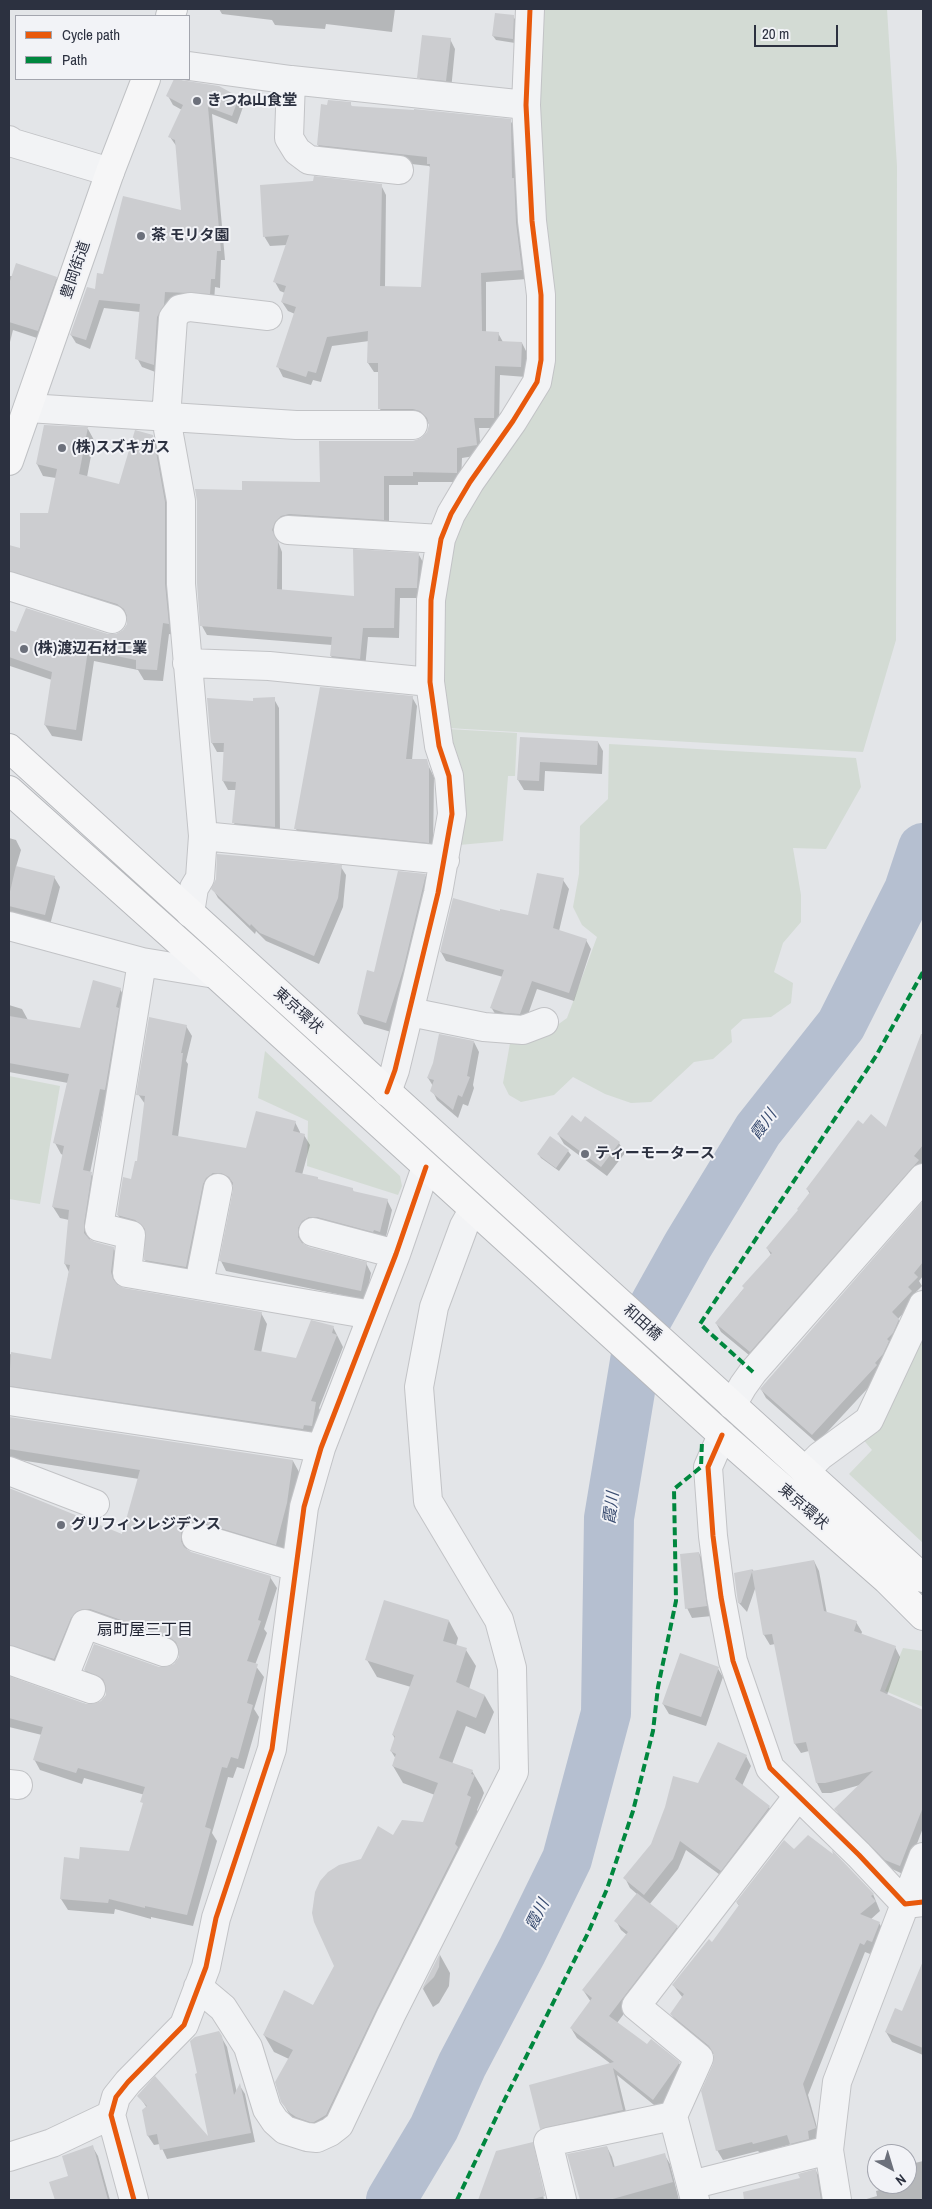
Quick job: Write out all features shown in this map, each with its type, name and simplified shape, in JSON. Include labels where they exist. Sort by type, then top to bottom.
[{"type":"main road","name":"豊岡街道","points":[[9,461],[110,172],[146,80]]},
{"type":"main road","name":"東京環状","points":[[9,748],[587,1274]]},
{"type":"main road","name":"東京環状","points":[[9,790],[215,974],[573,1301]]},
{"type":"main road","name":"和田橋","points":[[587,1274],[697,1372]]},
{"type":"main road","name":"和田橋","points":[[573,1301],[682,1398]]},
{"type":"main road","name":"東京環状","points":[[697,1372],[923,1578]]},
{"type":"main road","name":"東京環状","points":[[682,1398],[722,1436],[887,1580],[923,1616]]},
{"type":"street","points":[[387,1092],[395,1070],[410,1012],[445,860],[452,814],[449,776],[439,746],[430,682],[431,600],[441,539],[451,514],[470,482],[514,421],[537,382],[541,360],[541,295],[532,221],[526,105],[530,9]]},
{"type":"street","points":[[190,66],[291,80],[526,105]]},
{"type":"street","points":[[291,80],[289,138],[297,151],[310,160],[399,170]]},
{"type":"street","points":[[9,140],[13,143],[110,172]]},
{"type":"street","points":[[190,913],[194,888],[200,878],[203,836],[181,584],[181,500],[166,418],[174,318],[180,309],[190,307],[268,316]]},
{"type":"street","points":[[28,408],[296,425],[413,425]]},
{"type":"street","points":[[288,530],[441,539]]},
{"type":"street","points":[[9,586],[112,619]]},
{"type":"street","points":[[187,663],[269,666],[430,682]]},
{"type":"street","points":[[203,836],[445,860]]},
{"type":"street","points":[[9,926],[142,962],[215,974]]},
{"type":"street","points":[[142,962],[99,1227],[131,1235],[127,1272],[372,1315]]},
{"type":"street","points":[[410,1012],[484,1027],[523,1030],[544,1022]]},
{"type":"street","points":[[134,2200],[111,2115],[116,2097],[128,2082],[184,2025],[206,1967],[216,1918],[272,1749],[304,1507],[320,1448],[396,1254],[426,1167]]},
{"type":"street","points":[[732,1405],[753,1372],[923,1178]]},
{"type":"street","points":[[200,1284],[218,1188]]},
{"type":"street","points":[[198,1987],[224,2008],[248,2047],[267,2109],[275,2121],[285,2130],[307,2137],[317,2138],[330,2132],[339,2125],[391,2015],[514,1772],[512,1668],[499,1620],[428,1501],[418,1387],[434,1307],[464,1226],[473,1210]]},
{"type":"street","points":[[313,1232],[396,1254]]},
{"type":"street","points":[[805,1471],[820,1456],[869,1420],[923,1305]]},
{"type":"street","points":[[9,1402],[320,1448]]},
{"type":"street","points":[[722,1436],[708,1468],[713,1536],[721,1597],[733,1661],[770,1768],[860,1855],[914,1903]]},
{"type":"street","points":[[9,1471],[95,1504]]},
{"type":"street","points":[[196,1537],[296,1567]]},
{"type":"street","points":[[63,1679],[85,1624],[164,1652]]},
{"type":"street","points":[[9,1660],[90,1689]]},
{"type":"street","points":[[798,1796],[636,2006],[698,2058],[673,2116],[693,2192],[829,2150]]},
{"type":"street","points":[[837,2200],[829,2150],[837,2082],[914,1903],[923,1857]]},
{"type":"street","points":[[9,2156],[52,2144],[111,2115]]},
{"type":"street","points":[[562,2200],[548,2142],[673,2116]]},
{"type":"shaded area","points":[[539,9],[887,9],[897,166],[896,640],[863,752],[448,728],[439,673],[445,545],[536,402]]},
{"type":"shaded area","points":[[448,729],[517,733],[515,776],[508,776],[503,841],[459,845]]},
{"type":"shaded area","points":[[609,744],[856,758],[861,787],[826,849],[793,848],[801,895],[801,922],[783,943],[774,972],[793,983],[791,1003],[771,1017],[743,1019],[731,1030],[732,1042],[713,1059],[694,1062],[651,1102],[631,1103],[605,1094],[573,1077],[554,1095],[521,1102],[509,1095],[503,1083],[510,1043],[538,1039],[567,1018],[597,937],[582,925],[573,907],[579,874],[580,826],[608,799]]},
{"type":"shaded area","points":[[265,1051],[400,1176],[402,1186],[398,1195],[307,1166],[308,1121],[258,1098]]},
{"type":"shaded area","points":[[9,1076],[60,1086],[40,1204],[9,1199]]},
{"type":"shaded area","points":[[923,1324],[923,1543],[849,1474],[872,1450],[861,1437]]},
{"type":"shaded area","points":[[903,1648],[923,1651],[923,1707],[885,1691]]},
{"type":"building","points":[[495,13],[514,15],[513,39],[492,36]]},
{"type":"building","points":[[422,35],[451,38],[446,81],[417,78]]},
{"type":"building","points":[[174,80],[180,80],[219,86],[239,97],[232,116],[208,107],[221,251],[217,251],[215,279],[211,279],[210,294],[165,292],[164,305],[157,317],[154,365],[135,359],[140,304],[99,300],[86,340],[70,335],[87,287],[95,289],[97,273],[103,274],[123,196],[181,210],[175,140],[168,137],[183,105],[166,96]]},
{"type":"building","points":[[328,100],[351,102],[351,106],[414,109],[511,119],[512,178],[514,178],[516,223],[522,270],[481,273],[482,331],[499,332],[498,341],[522,342],[521,367],[495,366],[494,418],[474,418],[477,445],[457,448],[457,473],[413,472],[413,476],[384,476],[384,520],[289,514],[281,516],[275,522],[272,530],[278,541],[277,589],[354,596],[353,549],[419,553],[417,588],[395,588],[394,628],[363,628],[360,659],[330,656],[332,637],[200,626],[197,583],[197,501],[195,489],[242,490],[242,481],[320,482],[319,441],[413,441],[421,438],[427,432],[429,425],[427,418],[420,411],[413,409],[378,409],[378,363],[367,363],[368,331],[327,337],[316,373],[308,371],[306,377],[276,367],[296,307],[281,302],[286,286],[273,282],[289,235],[263,237],[260,185],[313,181],[314,176],[382,184],[380,286],[421,287],[430,164],[427,164],[427,157],[317,145],[321,104],[327,105]]},
{"type":"building","points":[[16,263],[57,277],[38,331],[9,322],[9,284]]},
{"type":"building","points":[[44,425],[88,427],[79,474],[119,484],[135,430],[153,435],[165,502],[165,584],[169,624],[163,623],[157,670],[136,669],[136,660],[88,650],[76,730],[44,725],[52,672],[9,657],[9,630],[16,632],[26,608],[108,634],[116,634],[123,630],[127,624],[127,616],[124,609],[117,604],[9,571],[9,545],[20,548],[20,513],[48,513],[57,469],[36,464]]},
{"type":"building","points":[[320,687],[413,696],[406,759],[427,759],[429,767],[429,843],[294,829]]},
{"type":"building","points":[[275,697],[275,827],[232,823],[236,782],[222,781],[224,743],[211,743],[207,698],[253,701],[253,698]]},
{"type":"building","points":[[520,737],[598,741],[597,765],[540,762],[539,781],[517,780]]},
{"type":"building","points":[[217,854],[342,865],[338,898],[314,956],[260,933],[211,889],[216,879]]},
{"type":"building","points":[[16,866],[55,876],[45,915],[9,906],[9,896]]},
{"type":"building","points":[[398,871],[426,874],[403,970],[386,1023],[357,1014],[367,970],[374,972]]},
{"type":"building","points":[[537,873],[564,878],[553,928],[587,939],[569,993],[532,981],[520,1014],[505,1013],[490,1008],[504,970],[440,952],[453,898],[500,911],[500,909],[528,915]]},
{"type":"building","points":[[93,980],[121,988],[116,1007],[119,1008],[105,1090],[100,1089],[83,1170],[92,1172],[84,1233],[95,1242],[114,1247],[111,1272],[113,1279],[124,1288],[262,1312],[254,1350],[296,1358],[311,1320],[334,1326],[332,1333],[337,1335],[311,1401],[316,1402],[312,1426],[304,1425],[303,1429],[9,1386],[11,1352],[51,1359],[70,1265],[64,1264],[69,1210],[52,1207],[64,1146],[53,1143],[69,1074],[9,1063],[9,1016],[80,1028]]},
{"type":"building","points":[[149,1017],[187,1025],[181,1053],[183,1053],[172,1135],[246,1148],[256,1111],[296,1121],[293,1131],[305,1134],[295,1172],[353,1188],[353,1191],[388,1199],[380,1232],[374,1230],[373,1232],[317,1217],[309,1217],[302,1221],[298,1228],[298,1237],[302,1243],[309,1247],[367,1262],[361,1291],[219,1261],[233,1191],[233,1183],[229,1177],[221,1173],[213,1173],[206,1178],[203,1184],[186,1267],[144,1260],[145,1229],[135,1220],[117,1215],[123,1177],[131,1179],[135,1161],[137,1161],[145,1096],[136,1095]]},
{"type":"building","points":[[439,1034],[474,1041],[467,1076],[470,1077],[462,1097],[458,1095],[453,1110],[430,1091],[434,1080],[427,1078],[433,1063]]},
{"type":"building","points":[[921,1034],[923,1034],[923,1145],[914,1156],[919,1160],[750,1352],[715,1323],[744,1288],[742,1286],[772,1253],[766,1248],[798,1210],[810,1192],[806,1189],[858,1120],[863,1124],[871,1114],[886,1127]]},
{"type":"building","points":[[572,1115],[581,1122],[585,1116],[620,1142],[601,1167],[557,1134]]},
{"type":"building","points":[[550,1136],[569,1150],[556,1168],[537,1154]]},
{"type":"building","points":[[923,1201],[923,1262],[914,1273],[918,1277],[908,1287],[912,1291],[892,1312],[899,1319],[893,1333],[887,1339],[889,1341],[883,1354],[875,1363],[877,1365],[812,1435],[760,1389]]},
{"type":"building","points":[[9,1417],[293,1460],[287,1503],[276,1545],[200,1522],[192,1522],[186,1525],[181,1533],[181,1541],[184,1547],[191,1552],[271,1576],[258,1620],[261,1621],[247,1661],[258,1664],[247,1703],[253,1705],[238,1759],[231,1757],[227,1768],[222,1767],[205,1827],[211,1829],[187,1915],[145,1906],[145,1908],[109,1899],[108,1903],[60,1899],[64,1857],[79,1859],[80,1847],[129,1851],[143,1803],[140,1802],[145,1787],[78,1768],[76,1773],[33,1760],[43,1727],[9,1718],[9,1676],[86,1704],[93,1704],[101,1701],[106,1695],[103,1679],[84,1670],[94,1644],[159,1667],[174,1664],[179,1657],[179,1650],[176,1642],[169,1637],[90,1609],[76,1612],[71,1618],[54,1659],[9,1645],[9,1488],[122,1534],[140,1470],[9,1449]]},
{"type":"building","points":[[699,1552],[707,1606],[685,1609],[680,1554]]},
{"type":"building","points":[[814,1560],[824,1611],[857,1621],[854,1631],[896,1646],[880,1691],[923,1710],[923,1807],[900,1866],[885,1860],[834,1809],[873,1771],[825,1783],[816,1783],[806,1742],[794,1744],[772,1634],[763,1635],[752,1572],[741,1603],[738,1603],[734,1573]]},
{"type":"building","points":[[384,1600],[449,1620],[443,1641],[467,1648],[456,1682],[485,1695],[476,1718],[457,1710],[439,1758],[473,1770],[471,1774],[475,1775],[467,1795],[471,1797],[455,1844],[458,1847],[377,2008],[326,2115],[314,2122],[310,2122],[290,2113],[281,2102],[275,2082],[293,2050],[263,2035],[284,1990],[313,2005],[334,1966],[314,1922],[312,1913],[315,1892],[320,1881],[328,1872],[339,1865],[361,1859],[378,1826],[393,1835],[402,1820],[423,1822],[438,1783],[392,1766],[396,1754],[390,1751],[395,1736],[392,1735],[414,1675],[365,1660]]},
{"type":"building","points":[[680,1653],[719,1667],[701,1717],[662,1704]]},
{"type":"building","points":[[718,1742],[747,1755],[735,1779],[770,1806],[721,1871],[680,1841],[673,1859],[644,1895],[623,1878],[651,1844],[665,1807],[673,1776],[698,1783]]},
{"type":"building","points":[[808,1835],[833,1854],[832,1850],[874,1894],[871,1896],[876,1901],[860,1914],[880,1922],[872,1942],[867,1940],[864,1945],[860,1943],[803,2084],[816,2128],[808,2131],[809,2139],[790,2144],[787,2135],[716,2151],[701,2091],[713,2064],[714,2054],[709,2046],[670,2014],[684,1994],[672,1985],[709,1939],[712,1942],[739,1905],[736,1902],[784,1840],[794,1849]]},
{"type":"building","points":[[637,1893],[678,1926],[609,2016],[647,2044],[651,2039],[680,2062],[653,2100],[613,2068],[623,2110],[540,2129],[529,2085],[614,2062],[570,2028],[592,1998],[582,1990],[628,1932],[614,1921]]},
{"type":"building","points":[[440,1953],[439,1967],[434,1977],[422,1989]]},
{"type":"building","points":[[923,1961],[923,2048],[885,2032],[895,2008],[902,2011]]},
{"type":"building","points":[[219,2031],[222,2036],[234,2095],[240,2083],[251,2133],[160,2150],[157,2134],[147,2136],[142,2110],[147,2106],[137,2096],[155,2076],[208,2136],[190,2041],[195,2037]]},
{"type":"building","points":[[533,2142],[545,2196],[529,2200],[478,2200],[496,2151]]},
{"type":"building","points":[[93,2145],[108,2200],[55,2200],[49,2182],[68,2176],[62,2156]]},
{"type":"building","points":[[607,2146],[613,2167],[665,2153],[673,2182],[609,2200],[580,2200],[567,2154]]},
{"type":"building","points":[[816,2169],[821,2200],[744,2200],[743,2192],[800,2178],[798,2174]]},
{"type":"waterway","name":"霞川","points":[[391,2200],[434,2128],[462,2065],[522,1951],[567,1859],[606,1713],[609,1518],[640,1331],[688,1245],[758,1130],[841,1025],[909,890],[923,848]]},
{"type":"marked path","points":[[753,1372],[700,1324],[876,1056],[923,972]]},
{"type":"marked path","points":[[457,2200],[588,1933],[607,1889],[633,1811],[653,1731],[658,1687],[676,1601],[674,1489],[701,1467],[702,1442]]},
{"type":"cycle path","points":[[387,1092],[395,1070],[438,893],[452,814],[449,776],[439,746],[430,682],[431,600],[441,539],[451,514],[470,482],[513,421],[537,382],[541,360],[541,295],[532,221],[526,105],[530,9]]},
{"type":"cycle path","points":[[134,2200],[111,2115],[116,2097],[128,2082],[184,2025],[206,1967],[216,1918],[272,1749],[304,1507],[321,1448],[396,1254],[426,1167]]},
{"type":"cycle path","points":[[722,1435],[708,1467],[713,1536],[721,1597],[733,1661],[770,1768],[859,1855],[905,1904],[923,1902]]},
{"type":"place","name":"きつね山食堂","points":[[197,101]]},
{"type":"place","name":"茶 モリタ園","points":[[141,236]]},
{"type":"place","name":"(株)スズキガス","points":[[62,448]]},
{"type":"place","name":"(株)渡辺石材工業","points":[[24,649]]},
{"type":"place","name":"ティーモータース","points":[[585,1154]]},
{"type":"place","name":"グリフィンレジデンス","points":[[61,1525]]},
{"type":"district","name":"扇町屋三丁目","points":[[145,1631]]}]
